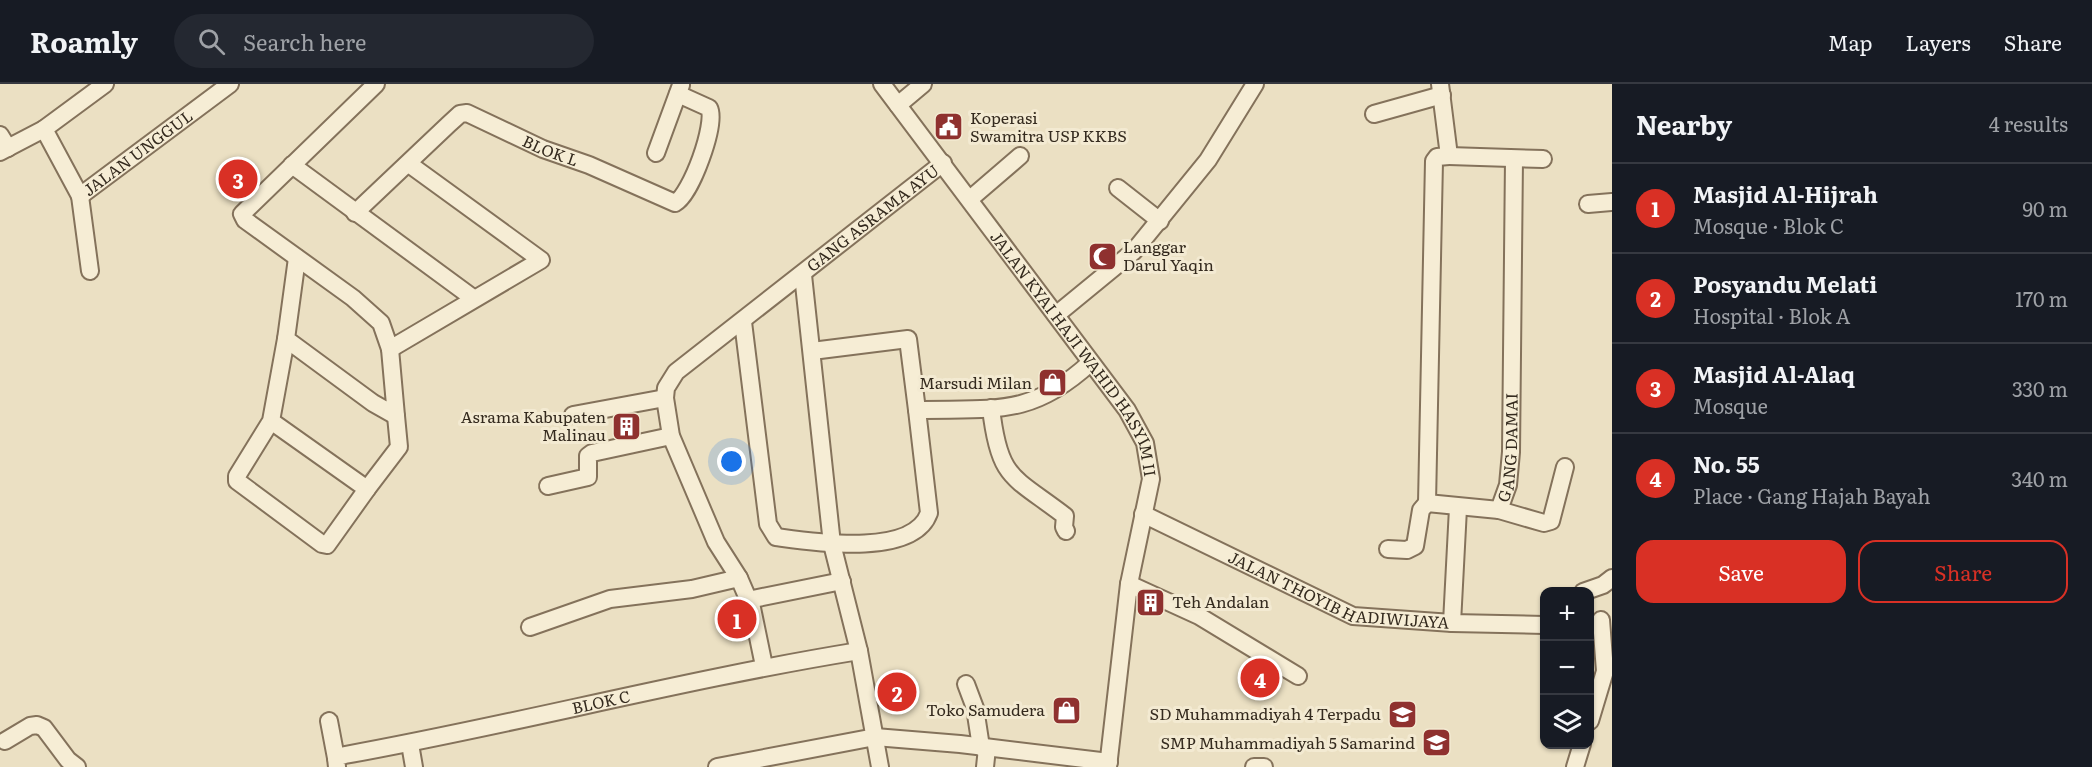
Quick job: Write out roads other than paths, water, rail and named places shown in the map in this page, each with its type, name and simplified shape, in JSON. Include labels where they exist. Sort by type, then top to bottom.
[{"type":"street","points":[[3,145],[44,129],[105,84]]},
{"type":"street","name":"JALAN UNGGUL","points":[[44,129],[80,196],[230,84]]},
{"type":"street","points":[[297,258],[286,339],[271,421],[237,481],[322,544],[331,543],[367,489],[399,447],[390,350],[381,323],[353,298],[245,220],[242,214],[376,84]]},
{"type":"street","name":"JALAN KYAI HAJI WAHID HASYIM II","points":[[882,84],[1126,410],[1145,442],[1151,479],[1129,584],[1109,765]]},
{"type":"street","points":[[898,105],[923,84]]},
{"type":"street","points":[[1056,315],[1125,260],[1160,221],[1208,160],[1236,118],[1249,87]]},
{"type":"street","points":[[656,153],[680,89]]},
{"type":"street","name":"BLOK L","points":[[409,164],[455,119],[475,116],[543,149],[589,165],[675,203],[693,177],[711,125],[712,115],[709,108],[680,89]]},
{"type":"street","points":[[1374,114],[1441,89],[1449,156]]},
{"type":"street","points":[[970,199],[1020,156]]},
{"type":"street","points":[[1388,549],[1407,550],[1415,546],[1421,510],[1427,503],[1434,161],[1437,157],[1449,156],[1542,159]]},
{"type":"street","name":"GANG DAMAI","points":[[1427,503],[1458,508],[1499,510],[1508,485],[1511,452],[1514,159]]},
{"type":"street","name":"GANG ASRAMA AYU","points":[[664,398],[666,388],[676,372],[743,322],[943,163]]},
{"type":"street","points":[[355,213],[409,164],[541,260],[473,298],[390,350]]},
{"type":"street","points":[[292,165],[473,298]]},
{"type":"street","points":[[1118,188],[1160,221]]},
{"type":"street","points":[[80,196],[90,271]]},
{"type":"street","points":[[1588,204],[1612,202]]},
{"type":"street","points":[[803,275],[832,544],[859,651],[880,767]]},
{"type":"street","points":[[743,322],[770,530],[776,537],[832,544],[897,539],[919,530],[926,522],[929,501],[908,339],[812,351]]},
{"type":"street","points":[[286,339],[373,404],[396,416]]},
{"type":"street","points":[[917,410],[991,408],[1035,402],[1075,377],[1090,363]]},
{"type":"street","points":[[573,414],[664,398],[671,436],[716,542],[739,578],[748,600],[764,666]]},
{"type":"street","points":[[991,408],[997,448],[1013,477],[1065,516],[1066,531]]},
{"type":"street","points":[[271,421],[367,489]]},
{"type":"street","points":[[548,486],[588,477],[588,456],[592,453],[671,436]]},
{"type":"street","points":[[1499,510],[1544,523],[1551,521],[1565,467]]},
{"type":"street","points":[[1452,623],[1458,508]]},
{"type":"street","name":"JALAN THOYIB HADIWIJAYA","points":[[1143,514],[1342,613],[1364,618],[1540,625]]},
{"type":"street","points":[[530,627],[610,599],[692,589],[739,578]]},
{"type":"street","points":[[1594,588],[1603,585],[1612,578]]},
{"type":"street","points":[[748,600],[842,581]]},
{"type":"street","points":[[1129,584],[1199,616],[1298,676]]},
{"type":"street","points":[[1594,707],[1605,670],[1601,620]]},
{"type":"street","name":"BLOK C","points":[[340,760],[764,666],[859,651]]},
{"type":"street","points":[[966,684],[975,708],[984,747],[985,767]]},
{"type":"street","points":[[329,721],[340,760]]},
{"type":"street","points":[[2,740],[30,726],[37,725],[44,728],[68,760],[77,767]]},
{"type":"street","points":[[717,767],[875,737],[984,747],[1109,765]]},
{"type":"street","points":[[410,744],[414,767]]},
{"type":"street","points":[[1575,767],[1580,749]]},
{"type":"street","points":[[1254,767],[1264,767]]},
{"type":"place","name":"Koperasi Swamitra USP KKBS","points":[[949,127]]},
{"type":"place","name":"Masjid Al-Alaq","points":[[238,179]]},
{"type":"place","name":"Langgar Darul Yaqin","points":[[1102,256]]},
{"type":"place","name":"Marsudi Milan","points":[[1053,383]]},
{"type":"place","name":"Asrama Kabupaten Malinau","points":[[627,426]]},
{"type":"place","name":"Teh Andalan","points":[[1151,602]]},
{"type":"place","name":"Masjid Al-Hijrah","points":[[737,619]]},
{"type":"place","name":"No. 55","points":[[1260,678]]},
{"type":"place","name":"Posyandu Melati","points":[[897,692]]},
{"type":"place","name":"Toko Samudera","points":[[1066,710]]},
{"type":"place","name":"SD Muhammadiyah 4 Terpadu","points":[[1402,714]]},
{"type":"place","name":"SMP Muhammadiyah 5 Samarind","points":[[1436,743]]}]
